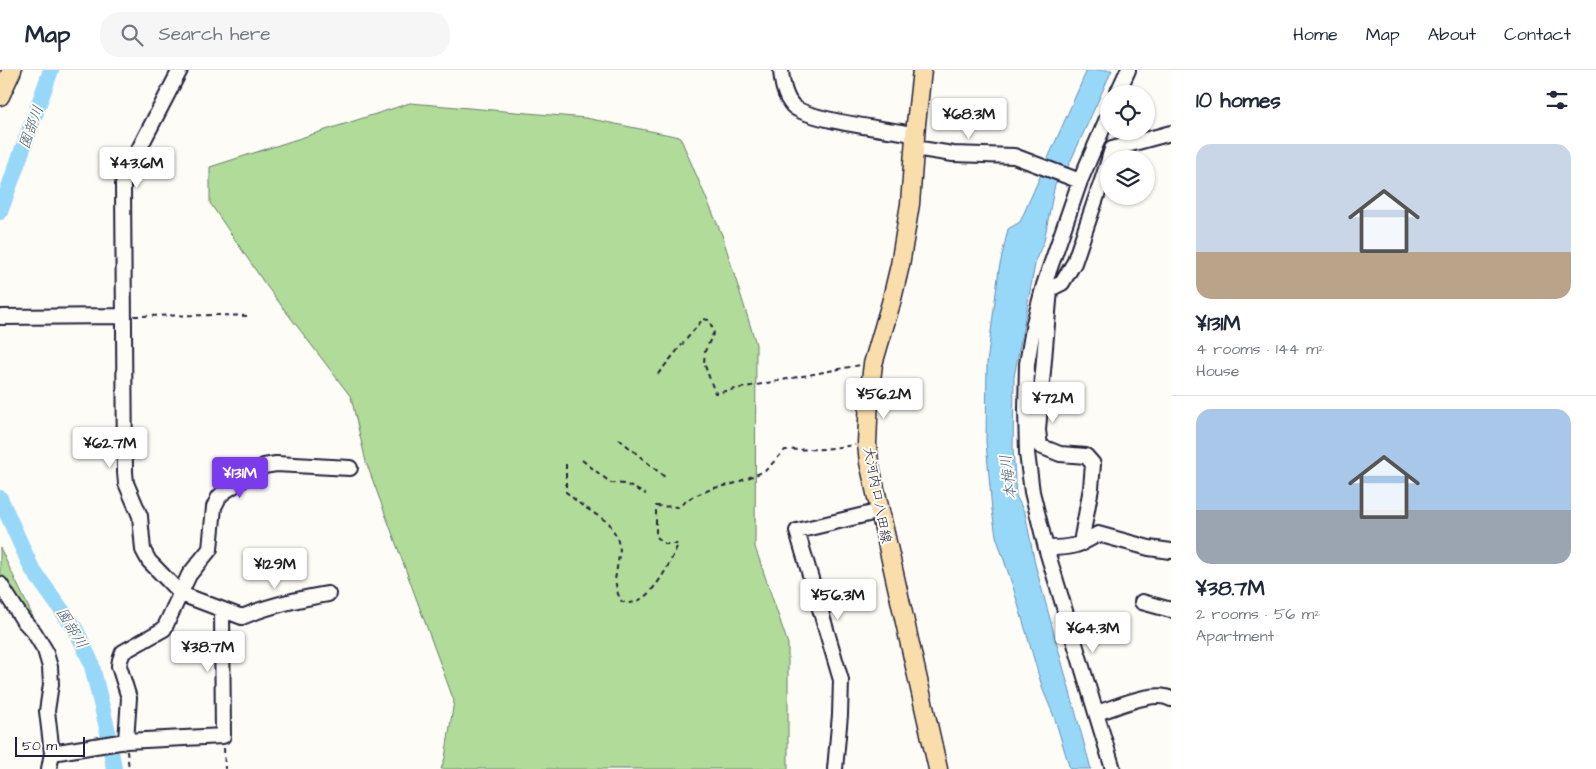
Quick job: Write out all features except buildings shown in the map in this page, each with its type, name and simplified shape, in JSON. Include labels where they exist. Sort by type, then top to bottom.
[{"type":"main road","points":[[0,96],[12,70]]},
{"type":"main road","name":"大河内口八田線","points":[[922,70],[914,142],[910,204],[900,265],[873,364],[869,396],[867,444],[869,462],[938,769]]},
{"type":"street","points":[[180,70],[124,178],[123,185],[125,472],[126,483],[138,511],[144,550],[149,561],[181,594],[242,617],[264,607],[328,594]]},
{"type":"street","points":[[781,70],[786,96],[794,107],[803,113],[851,124],[906,133],[914,142],[953,154],[1019,157],[1078,180]]},
{"type":"street","points":[[1121,85],[1128,70]]},
{"type":"street","points":[[1112,150],[1171,132]]},
{"type":"street","points":[[1100,133],[1078,180],[1047,287],[1034,323],[1028,364],[1026,453],[1032,492],[1046,548],[1114,769]]},
{"type":"street","points":[[1047,287],[1062,283],[1074,264],[1100,186]]},
{"type":"street","points":[[1047,287],[1038,430],[1040,446],[1060,454],[1086,456],[1093,464],[1091,488],[1082,537],[1083,543]]},
{"type":"street","points":[[3,317],[124,316]]},
{"type":"street","points":[[123,741],[128,698],[119,666],[123,652],[164,629],[189,575],[210,549],[214,507],[219,497],[264,466],[276,464],[350,468]]},
{"type":"street","points":[[835,769],[841,680],[797,531],[880,511]]},
{"type":"street","points":[[1046,548],[1070,548],[1098,534],[1149,548],[1171,551]]},
{"type":"street","points":[[0,584],[45,650],[50,667],[51,684],[47,711],[52,753],[49,769]]},
{"type":"street","points":[[1142,602],[1171,610]]},
{"type":"street","points":[[52,753],[123,741],[223,736],[222,610]]},
{"type":"street","points":[[1096,713],[1151,696],[1171,699]]},
{"type":"path","points":[[124,316],[250,316]]},
{"type":"path","points":[[658,374],[703,319],[709,320],[714,332],[705,352],[704,363],[714,393],[873,364]]},
{"type":"path","points":[[618,439],[666,478]]},
{"type":"path","points":[[566,464],[566,492],[580,504],[609,523],[617,538],[620,550],[615,580],[622,602],[630,603],[643,598],[662,578],[678,544],[665,544],[656,536],[656,506],[678,507],[692,497],[714,488],[733,484],[765,471],[785,450],[824,449],[867,444]]},
{"type":"path","points":[[582,460],[611,483],[625,484],[646,494]]},
{"type":"path","points":[[223,736],[225,769]]},
{"type":"path","points":[[123,741],[129,769]]},
{"type":"green space","points":[[410,103],[586,118],[680,137],[722,235],[756,344],[755,547],[788,644],[788,769],[441,769],[445,758],[454,701],[366,462],[351,397],[265,284],[210,203],[210,167]]},
{"type":"green space","points":[[0,548],[35,621],[29,622],[0,575]]},
{"type":"water","name":"本梅川","points":[[1087,70],[1112,70],[1105,85],[1100,85],[1100,96],[1067,169],[1055,184],[1044,241],[1036,259],[1014,377],[1013,448],[1016,496],[1025,513],[1035,564],[1091,769],[1070,769],[1055,719],[1043,690],[996,536],[992,510],[986,442],[987,363],[999,269],[1008,229],[1020,222]]},
{"type":"waterway","name":"園部川","points":[[0,212],[51,70]]},
{"type":"waterway","name":"園部川","points":[[0,498],[32,569],[76,630],[91,662],[108,732],[114,769]]}]
